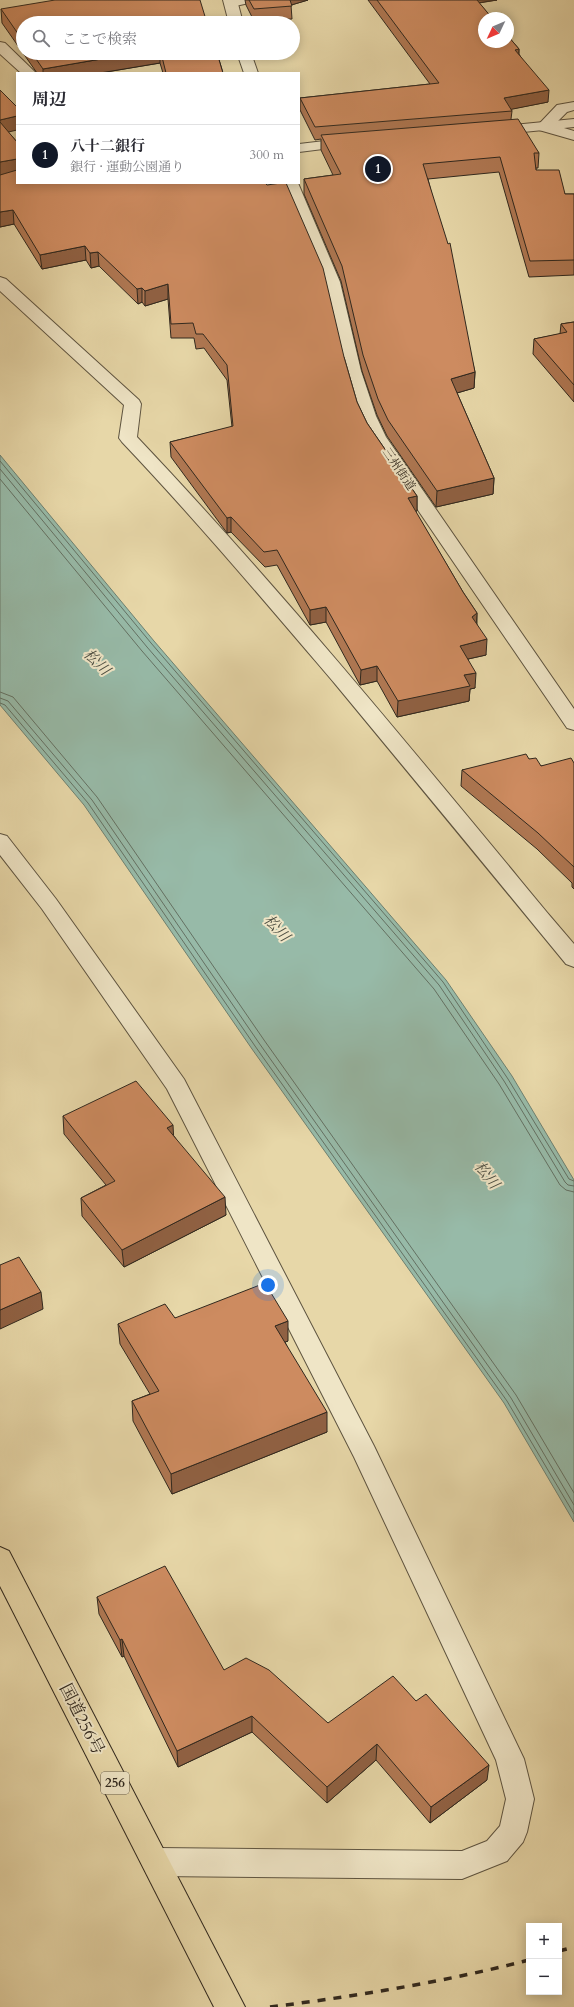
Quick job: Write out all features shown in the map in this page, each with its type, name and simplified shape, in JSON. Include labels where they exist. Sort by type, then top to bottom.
[{"type":"highway","name":"国道256号","points":[[0,1559],[157,1862],[230,2007]]},
{"type":"street","points":[[235,1],[236,16]]},
{"type":"street","points":[[0,46],[28,72]]},
{"type":"street","points":[[246,60],[251,72]]},
{"type":"street","points":[[544,127],[562,108],[574,106]]},
{"type":"street","points":[[484,132],[574,123]]},
{"type":"street","points":[[544,127],[574,136]]},
{"type":"street","points":[[300,148],[322,144],[361,142]]},
{"type":"street","name":"三州街道","points":[[290,184],[332,282],[353,371],[367,416],[377,437],[574,724]]},
{"type":"street","points":[[0,282],[133,404],[128,438],[181,494],[457,815],[574,959]]},
{"type":"street","points":[[0,841],[49,904],[176,1085],[365,1454],[510,1759],[520,1799],[513,1832],[497,1851],[462,1865],[157,1862]]},
{"type":"water","name":"松川","points":[[0,455],[154,641],[446,980],[512,1076],[574,1180],[574,1522],[504,1403],[252,1049],[84,805],[0,705]]},
{"type":"building","points":[[55,0],[200,0],[205,16],[16,16],[16,31],[1,9]]},
{"type":"building","points":[[249,0],[290,0],[292,6],[254,9]]},
{"type":"building","points":[[377,0],[477,0],[487,12],[478,12],[478,48],[514,48],[514,43],[519,49],[515,50],[549,90],[504,98],[512,111],[315,127],[300,98],[439,83]]},
{"type":"building","points":[[37,60],[95,60],[43,69]]},
{"type":"building","points":[[163,60],[219,60],[223,72],[166,72]]},
{"type":"building","points":[[0,90],[16,106],[16,116],[0,120]]},
{"type":"building","points":[[518,119],[539,153],[534,153],[536,170],[559,170],[565,194],[574,194],[574,260],[530,261],[500,157],[423,164],[448,244],[450,243],[475,372],[451,379],[494,478],[437,491],[388,420],[378,399],[363,355],[342,266],[304,179],[341,174],[321,135]]},
{"type":"building","points":[[0,122],[16,141],[16,159],[0,162]]},
{"type":"building","points":[[16,170],[16,184],[286,184],[323,268],[344,357],[357,402],[367,423],[417,496],[408,498],[463,592],[477,613],[472,617],[487,639],[460,646],[476,673],[464,675],[470,686],[398,701],[377,666],[361,670],[326,607],[310,610],[277,550],[264,552],[231,517],[227,518],[170,442],[233,426],[227,365],[203,334],[196,334],[193,323],[171,324],[168,284],[145,291],[142,288],[137,289],[98,252],[90,253],[85,246],[40,255],[13,210],[0,212],[0,175]]},
{"type":"building","points":[[574,322],[574,385],[534,339],[567,332],[561,324]]},
{"type":"building","points":[[526,754],[529,759],[536,758],[541,766],[571,758],[574,763],[574,867],[538,833],[462,770]]},
{"type":"building","points":[[136,1081],[173,1125],[167,1128],[225,1197],[122,1250],[81,1198],[115,1181],[63,1116]]},
{"type":"building","points":[[19,1257],[41,1292],[0,1310],[0,1265]]},
{"type":"building","points":[[265,1283],[288,1321],[275,1326],[327,1412],[171,1474],[132,1401],[159,1391],[118,1324],[165,1304],[175,1318]]},
{"type":"building","points":[[165,1566],[224,1670],[246,1658],[269,1670],[328,1723],[393,1676],[416,1701],[426,1694],[489,1765],[431,1807],[377,1744],[327,1787],[252,1716],[177,1751],[122,1639],[120,1640],[97,1597]]},
{"type":"railway","points":[[562,1950],[574,1947]]},
{"type":"railway","points":[[270,2007],[400,1988],[526,1961]]},
{"type":"place","name":"八十二銀行","points":[[378,169]]}]
